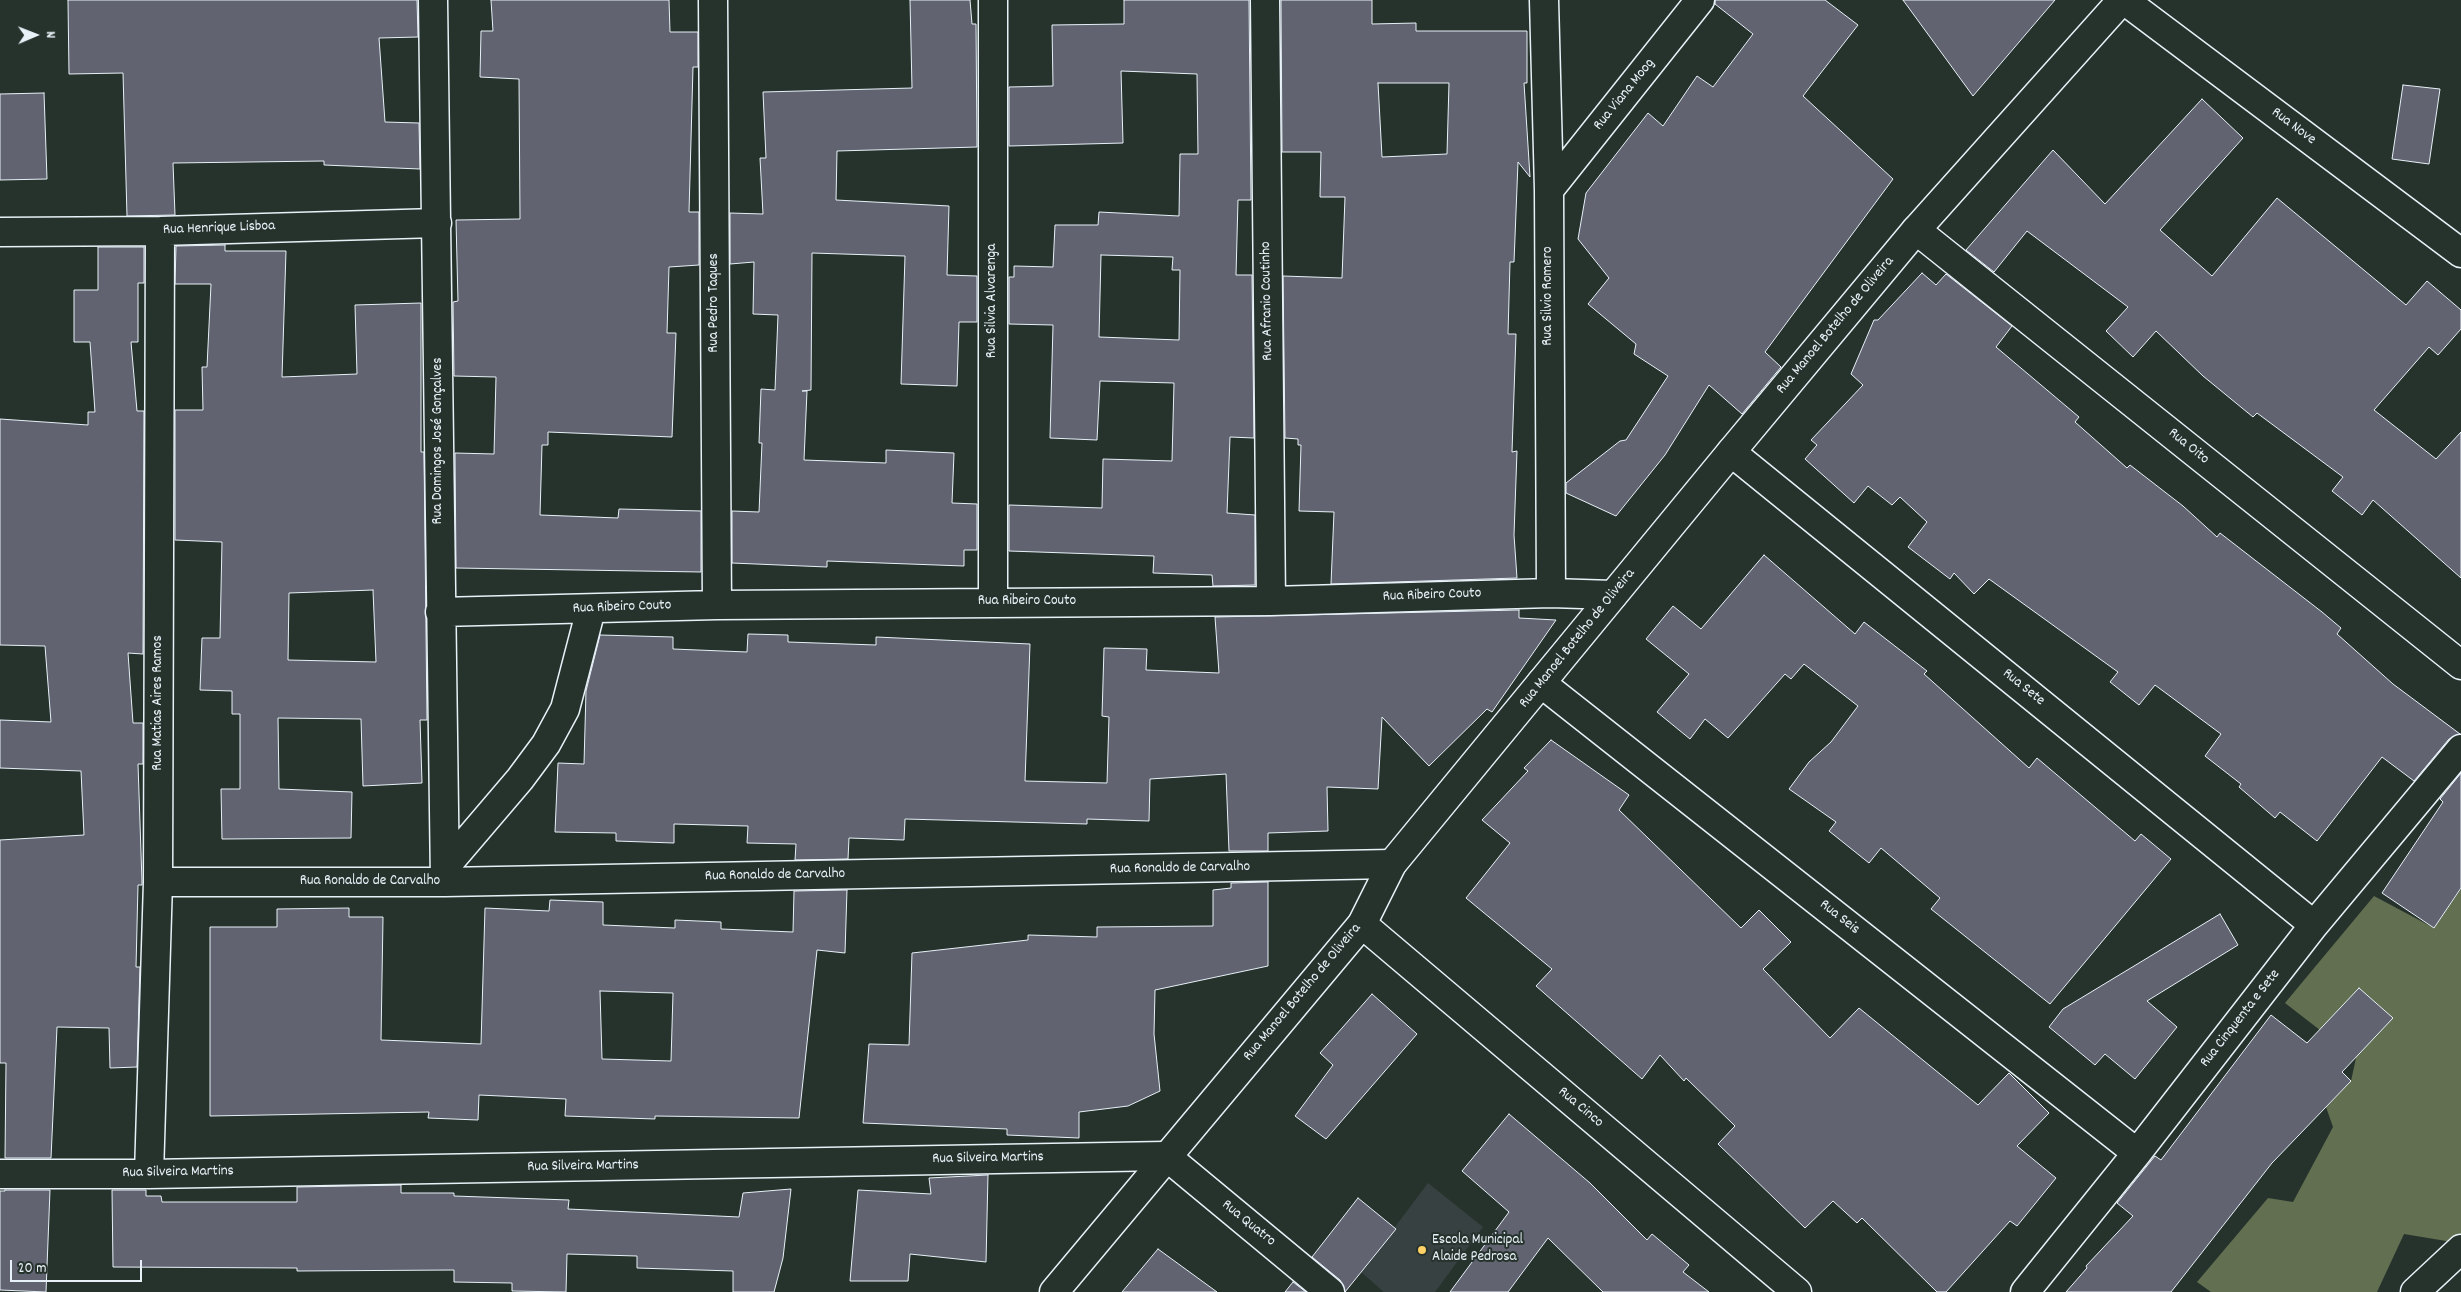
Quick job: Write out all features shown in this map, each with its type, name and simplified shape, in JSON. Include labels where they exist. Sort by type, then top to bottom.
[{"type":"street","name":"Rua Domingos José Gonçalves","points":[[433,0],[445,875]]},
{"type":"street","name":"Rua Pedro Taques","points":[[713,0],[717,605]]},
{"type":"street","name":"Rua Silvia Alvarenga","points":[[993,0],[993,602]]},
{"type":"street","name":"Rua Afranio Coutinho","points":[[1265,0],[1271,601]]},
{"type":"street","name":"Rua Silvio Romero","points":[[1544,0],[1549,190],[1551,593]]},
{"type":"street","name":"Rua Viana Moog","points":[[1549,190],[1700,0]]},
{"type":"street","name":"Rua Manoel Botelho de Oliveira","points":[[1054,1292],[1362,924],[1392,864],[1731,452],[1916,230],[2123,0]]},
{"type":"street","name":"Rua Nove","points":[[2123,0],[2461,253]]},
{"type":"street","name":"Rua Henrique Lisboa","points":[[0,232],[160,231],[437,223]]},
{"type":"street","name":"Rua Oito","points":[[1916,230],[2461,665]]},
{"type":"street","name":"Rua Matias Aires Ramos","points":[[149,1174],[158,882],[160,231]]},
{"type":"street","name":"Rua Sete","points":[[1731,452],[2314,925]]},
{"type":"street","name":"Rua Ribeiro Couto","points":[[440,612],[717,605],[1271,601],[1551,593],[1613,595]]},
{"type":"street","points":[[445,875],[546,744],[565,709],[591,609]]},
{"type":"street","name":"Rua Seis","points":[[1541,683],[2137,1153]]},
{"type":"street","name":"Rua Cinquenta e Sete","points":[[2025,1292],[2137,1153],[2314,925],[2461,749]]},
{"type":"street","name":"Rua Ronaldo de Carvalho","points":[[158,882],[445,875],[1392,864]]},
{"type":"street","name":"Rua Cinco","points":[[1362,924],[1798,1292]]},
{"type":"street","name":"Rua Silveira Martins","points":[[0,1174],[149,1174],[1166,1156]]},
{"type":"street","name":"Rua Quatro","points":[[1166,1156],[1330,1292]]},
{"type":"street","points":[[2415,1292],[2461,1249]]},
{"type":"shaded area","name":"Escola Municipal Alaide Pedrosa","points":[[1428,1183],[1483,1227],[1435,1292],[1384,1292],[1361,1272]]},
{"type":"green space","points":[[2461,889],[2461,1252],[2452,1242],[2404,1234],[2377,1292],[2211,1292],[2197,1282],[2268,1198],[2293,1202],[2333,1127],[2326,1107],[2351,1081],[2356,1058],[2285,1003],[2374,896],[2434,928]]},
{"type":"building","points":[[68,0],[417,0],[418,37],[379,38],[385,122],[419,123],[420,169],[324,165],[324,161],[173,163],[175,215],[127,216],[123,73],[69,74]]},
{"type":"building","points":[[491,0],[669,0],[670,32],[698,32],[698,67],[693,67],[689,212],[699,212],[699,265],[669,267],[667,333],[676,333],[672,437],[548,432],[548,445],[542,445],[540,515],[618,518],[619,509],[701,511],[701,572],[456,568],[455,453],[494,454],[496,377],[454,376],[453,302],[458,301],[456,220],[520,219],[519,79],[480,77],[481,31],[493,31]]},
{"type":"building","points":[[910,0],[970,0],[972,24],[976,24],[977,147],[837,151],[836,200],[949,206],[947,275],[977,276],[977,322],[959,322],[957,386],[901,384],[905,256],[812,253],[811,390],[802,391],[807,391],[804,460],[886,463],[886,450],[954,453],[952,503],[977,504],[977,550],[964,550],[964,566],[827,561],[827,567],[732,563],[732,511],[759,512],[762,443],[759,443],[761,389],[775,390],[778,315],[753,314],[754,262],[730,264],[730,213],[763,214],[760,158],[766,158],[763,92],[912,88]]},
{"type":"building","points":[[1124,0],[1249,0],[1251,200],[1238,200],[1236,275],[1252,275],[1254,438],[1230,437],[1227,513],[1255,515],[1255,585],[1213,586],[1212,575],[1153,573],[1154,556],[1009,551],[1009,505],[1102,508],[1103,459],[1172,461],[1174,383],[1100,381],[1097,440],[1050,438],[1053,325],[1009,324],[1009,277],[1014,277],[1014,266],[1053,267],[1055,225],[1098,225],[1099,212],[1179,216],[1180,154],[1198,154],[1197,74],[1121,71],[1123,143],[1009,146],[1009,87],[1053,86],[1052,25],[1124,24]],"holes":[[[1101,255],[1173,257],[1172,270],[1180,270],[1179,340],[1099,337]]]},
{"type":"building","points":[[1281,0],[1372,0],[1372,24],[1416,23],[1416,31],[1527,31],[1527,83],[1524,83],[1530,177],[1518,162],[1514,262],[1510,262],[1508,334],[1516,334],[1512,452],[1517,451],[1514,535],[1517,578],[1331,584],[1334,512],[1299,511],[1301,445],[1298,445],[1298,439],[1285,438],[1283,276],[1342,278],[1345,197],[1320,197],[1321,152],[1282,152]],"holes":[[[1378,83],[1449,83],[1447,154],[1382,157]]]},
{"type":"building","points":[[1715,0],[1825,0],[1858,25],[1803,96],[1893,179],[1765,352],[1781,367],[1742,414],[1709,385],[1665,455],[1616,516],[1566,493],[1566,483],[1620,441],[1626,440],[1668,376],[1634,354],[1636,344],[1588,304],[1609,278],[1578,239],[1586,193],[1648,113],[1663,126],[1697,76],[1713,87],[1753,34],[1715,4]]},
{"type":"building","points":[[1903,0],[2055,0],[1973,96]]},
{"type":"building","points":[[2403,85],[2440,89],[2429,164],[2392,159]]},
{"type":"building","points":[[44,93],[47,179],[0,180],[0,94]]},
{"type":"building","points":[[2202,99],[2243,138],[2160,230],[2212,276],[2277,198],[2406,305],[2427,281],[2461,310],[2461,329],[2438,355],[2429,347],[2374,410],[2436,459],[2461,432],[2461,578],[2373,500],[2362,515],[2332,491],[2343,477],[2257,413],[2253,417],[2203,376],[2156,331],[2133,357],[2106,331],[2128,307],[2027,231],[1994,272],[1966,250],[2053,150],[2105,204]]},
{"type":"building","points":[[225,245],[225,251],[286,251],[282,377],[357,374],[355,305],[421,303],[421,452],[424,452],[427,720],[420,720],[422,783],[363,786],[361,719],[278,718],[279,789],[352,792],[351,838],[222,839],[221,789],[240,789],[240,714],[232,714],[232,691],[200,690],[202,638],[220,638],[222,542],[175,540],[175,410],[203,410],[202,367],[207,367],[211,284],[175,284],[176,246]],"holes":[[[373,590],[376,662],[288,660],[289,593]]]},
{"type":"building","points":[[98,247],[144,247],[144,283],[138,283],[138,342],[131,342],[137,411],[144,411],[143,654],[128,653],[133,723],[143,723],[143,764],[138,764],[142,885],[138,885],[136,967],[140,967],[137,1067],[110,1068],[109,1028],[57,1027],[51,1158],[5,1158],[6,1063],[0,1063],[0,840],[84,835],[81,771],[0,768],[0,720],[51,722],[45,646],[0,645],[0,419],[88,425],[88,412],[95,412],[90,342],[74,342],[74,290],[98,290]]},
{"type":"building","points":[[1922,273],[1936,285],[1946,274],[2012,326],[1996,347],[2079,417],[2075,422],[2127,468],[2130,465],[2183,506],[2217,537],[2220,533],[2322,612],[2341,628],[2337,634],[2393,684],[2460,734],[2449,739],[2414,781],[2382,757],[2317,841],[2280,812],[2275,818],[2239,787],[2241,784],[2205,756],[2221,734],[2155,685],[2139,705],[2110,682],[2118,672],[1989,579],[1974,594],[1954,573],[1950,579],[1908,547],[1927,522],[1900,497],[1892,505],[1868,486],[1854,503],[1805,459],[1817,445],[1811,440],[1863,385],[1851,374],[1874,320],[1878,320]]},
{"type":"building","points":[[1764,555],[1855,634],[1864,622],[1927,671],[1924,674],[2029,768],[2037,758],[2135,841],[2141,834],[2171,859],[2050,1004],[1931,909],[1940,898],[1881,848],[1869,863],[1829,831],[1836,822],[1789,789],[1809,762],[1831,742],[1858,706],[1804,664],[1791,679],[1785,674],[1728,738],[1705,719],[1690,739],[1657,712],[1689,674],[1646,639],[1673,606],[1701,629]]},
{"type":"building","points":[[1519,610],[1519,618],[1556,620],[1492,712],[1487,709],[1429,766],[1382,717],[1378,789],[1327,787],[1328,831],[1268,833],[1268,851],[1229,851],[1226,774],[1150,779],[1149,821],[1087,819],[1087,824],[905,819],[904,840],[849,838],[848,859],[795,860],[796,844],[747,843],[748,826],[674,824],[674,843],[616,841],[616,833],[555,832],[558,763],[584,764],[586,691],[600,635],[673,637],[673,649],[747,652],[748,634],[788,635],[788,642],[876,645],[876,637],[1030,644],[1025,781],[1107,783],[1109,717],[1102,716],[1104,648],[1147,649],[1146,670],[1219,673],[1215,617]]},
{"type":"building","points":[[1551,740],[1629,795],[1619,810],[1741,928],[1759,910],[1791,942],[1763,969],[1830,1038],[1859,1008],[1978,1105],[2009,1073],[2049,1113],[2017,1146],[2056,1178],[2017,1226],[2010,1221],[1946,1292],[1937,1292],[1862,1218],[1857,1223],[1833,1201],[1805,1228],[1718,1144],[1735,1126],[1686,1078],[1684,1081],[1660,1055],[1642,1079],[1536,986],[1552,969],[1466,898],[1510,843],[1482,820],[1528,771],[1524,768]]},
{"type":"building","points":[[2461,773],[2461,888],[2434,928],[2382,893],[2443,802],[2440,799]]},
{"type":"building","points":[[1268,882],[1268,966],[1155,990],[1154,1034],[1160,1091],[1128,1106],[1079,1112],[1079,1138],[1007,1135],[1007,1129],[863,1123],[869,1044],[909,1045],[912,953],[1028,940],[1028,935],[1097,937],[1097,927],[1213,926],[1213,890],[1231,888],[1231,883]]},
{"type":"building","points":[[847,890],[845,953],[817,950],[799,1118],[655,1116],[655,1119],[565,1116],[566,1099],[479,1095],[478,1120],[428,1118],[429,1112],[210,1116],[210,927],[277,927],[277,909],[349,908],[349,917],[383,917],[381,1040],[481,1044],[485,908],[549,911],[550,900],[603,902],[603,925],[675,928],[675,920],[721,922],[721,929],[793,932],[794,891]],"holes":[[[600,991],[673,993],[671,1061],[602,1059]]]},
{"type":"building","points":[[2220,914],[2238,945],[2147,1001],[2177,1027],[2135,1079],[2105,1054],[2095,1065],[2049,1027],[2063,1009]]},
{"type":"building","points":[[2359,988],[2393,1018],[2342,1072],[2351,1081],[2272,1163],[2171,1292],[2066,1292],[2087,1268],[2086,1266],[2133,1216],[2117,1203],[2155,1156],[2161,1160],[2271,1015],[2307,1043]]},
{"type":"building","points":[[1372,994],[1417,1034],[1326,1139],[1295,1116],[1333,1065],[1320,1053]]},
{"type":"building","points":[[1509,1114],[1590,1183],[1647,1240],[1652,1234],[1689,1265],[1683,1272],[1709,1292],[1603,1292],[1548,1238],[1508,1292],[1450,1292],[1509,1212],[1462,1171]]},
{"type":"building","points":[[988,1175],[986,1262],[910,1254],[908,1281],[850,1281],[858,1190],[931,1194],[929,1178]]},
{"type":"building","points":[[401,1185],[401,1193],[454,1193],[454,1196],[569,1200],[568,1209],[739,1217],[743,1193],[791,1189],[783,1258],[774,1292],[733,1292],[733,1271],[637,1268],[637,1256],[567,1254],[566,1292],[512,1291],[512,1283],[454,1282],[454,1270],[297,1271],[297,1268],[113,1267],[112,1190],[146,1190],[146,1196],[161,1196],[162,1202],[297,1202],[297,1187]]},
{"type":"building","points":[[50,1190],[46,1292],[0,1290],[0,1191]]},
{"type":"building","points":[[1358,1198],[1396,1229],[1345,1292],[1340,1280],[1312,1257]]},
{"type":"building","points":[[1158,1249],[1217,1292],[1122,1292]]},
{"type":"building","points":[[1293,1282],[1306,1292],[1285,1292]]},
{"type":"place","name":"Escola Municipal Alaide Pedrosa","points":[[1422,1250]]}]
